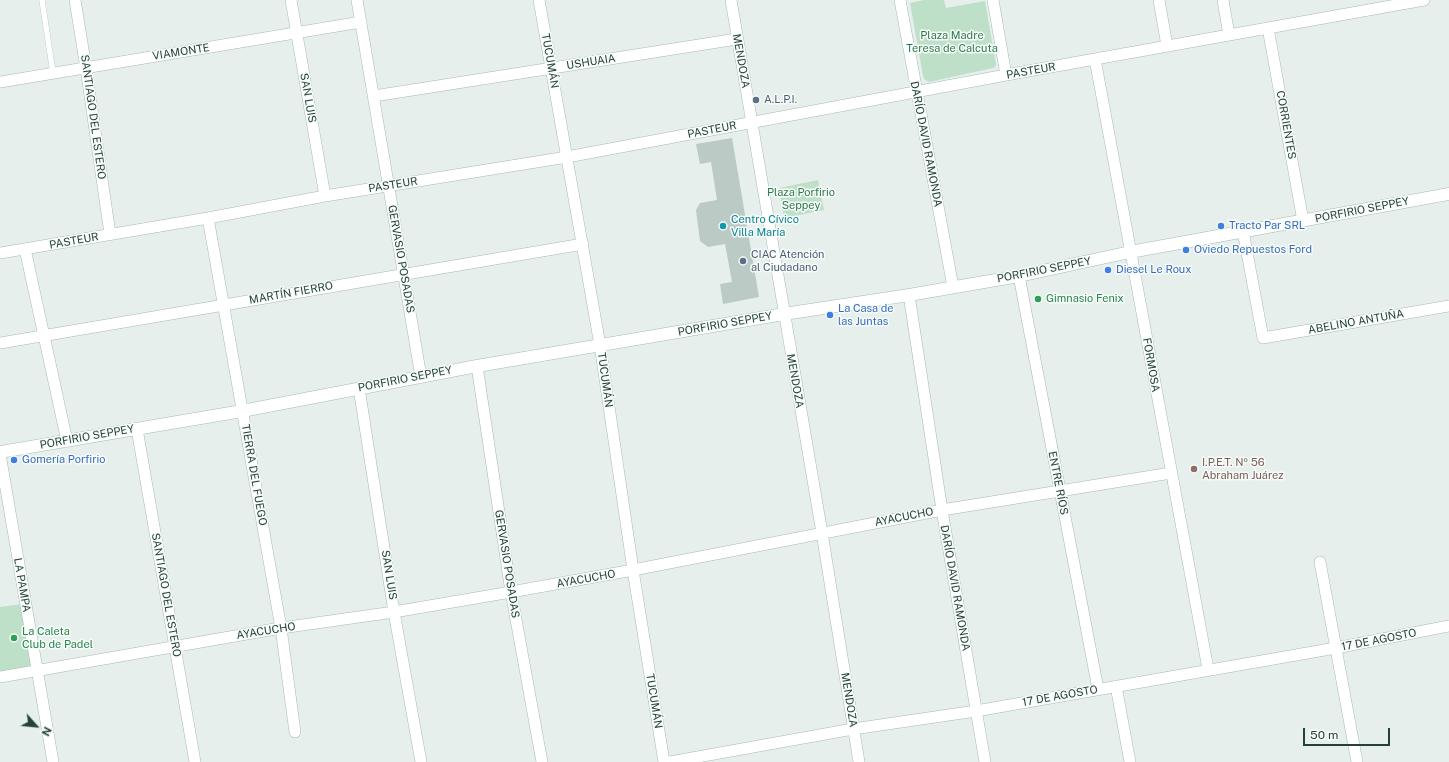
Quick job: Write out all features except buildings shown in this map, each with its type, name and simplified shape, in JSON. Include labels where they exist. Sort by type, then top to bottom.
[{"type":"main road","name":"PORFIRIO SEPPEY","points":[[0,453],[242,411],[477,366],[1019,276],[1130,252],[1449,194]]},
{"type":"street","name":"SANTIAGO DEL ESTERO","points":[[75,0],[110,234]]},
{"type":"street","name":"SAN LUIS","points":[[291,0],[325,196]]},
{"type":"street","name":"GERVASIO POSADAS","points":[[357,0],[421,376]]},
{"type":"street","name":"TUCUMÁN","points":[[539,0],[600,345],[633,570],[664,762]]},
{"type":"street","name":"MENDOZA","points":[[731,0],[822,533],[859,762]]},
{"type":"street","name":"DARÍO DAVID RAMONDA","points":[[900,0],[953,287]]},
{"type":"street","points":[[993,0],[1006,75]]},
{"type":"street","points":[[1159,0],[1167,46]]},
{"type":"street","points":[[1223,0],[1229,35]]},
{"type":"street","name":"PASTEUR","points":[[0,254],[325,196],[567,157],[1006,75],[1424,0]]},
{"type":"street","name":"VIAMONTE","points":[[0,82],[361,22]]},
{"type":"street","name":"CORRIENTES","points":[[1268,28],[1303,221]]},
{"type":"street","name":"USHUAIA","points":[[374,96],[737,39]]},
{"type":"street","name":"FORMOSA","points":[[1095,59],[1208,670]]},
{"type":"street","name":"TIERRA DEL FUEGO","points":[[208,218],[281,628],[295,732]]},
{"type":"street","name":"ABELINO ANTUÑA","points":[[1243,231],[1263,338],[1449,306]]},
{"type":"street","name":"MARTÍN FIERRO","points":[[0,343],[583,244]]},
{"type":"street","points":[[25,249],[67,441]]},
{"type":"street","name":"ENTRE RÍOS","points":[[1019,276],[1098,689]]},
{"type":"street","name":"DARÍO DAVID RAMONDA","points":[[908,295],[942,510],[985,762]]},
{"type":"street","name":"GERVASIO POSADAS","points":[[477,366],[511,592],[542,762]]},
{"type":"street","name":"SAN LUIS","points":[[359,388],[394,612],[421,762]]},
{"type":"street","name":"SANTIAGO DEL ESTERO","points":[[137,429],[195,762]]},
{"type":"street","name":"LA PAMPA","points":[[0,453],[53,762]]},
{"type":"street","name":"AYACUCHO","points":[[0,677],[281,628],[394,612],[511,592],[942,510],[1171,473]]},
{"type":"street","points":[[1320,562],[1357,762]]},
{"type":"street","name":"17 DE AGOSTO","points":[[670,762],[853,729],[976,711],[1336,648],[1449,626]]},
{"type":"street","points":[[1116,686],[1130,762]]},
{"type":"lane","points":[[42,0],[53,73]]},
{"type":"green space","name":"Plaza Madre Teresa de Calcuta","points":[[924,0],[944,0],[946,8],[985,1],[996,64],[995,67],[929,82],[925,80],[910,3]]},
{"type":"green space","name":"Plaza Porfirio Seppey","points":[[818,180],[824,210],[784,218],[779,188]]},
{"type":"green space","name":"La Caleta Club de Padel","points":[[22,604],[32,669],[0,675],[0,607]]},
{"type":"place","name":"A.L.P.I.","points":[[756,100]]},
{"type":"place","name":"Centro Cívico Villa María","points":[[723,226]]},
{"type":"place","name":"Tracto Par SRL","points":[[1221,226]]},
{"type":"place","name":"Oviedo Repuestos Ford","points":[[1186,250]]},
{"type":"place","name":"CIAC Atención al Ciudadano","points":[[743,261]]},
{"type":"place","name":"Diesel Le Roux","points":[[1108,270]]},
{"type":"place","name":"Gimnasio Fenix","points":[[1038,299]]},
{"type":"place","name":"La Casa de las Juntas","points":[[830,315]]},
{"type":"place","name":"Gomería Porfirio","points":[[14,460]]},
{"type":"place","name":"I.P.E.T. Nº 56 Abraham Juárez","points":[[1194,469]]},
{"type":"place","name":"La Caleta Club de Padel","points":[[14,638]]}]
